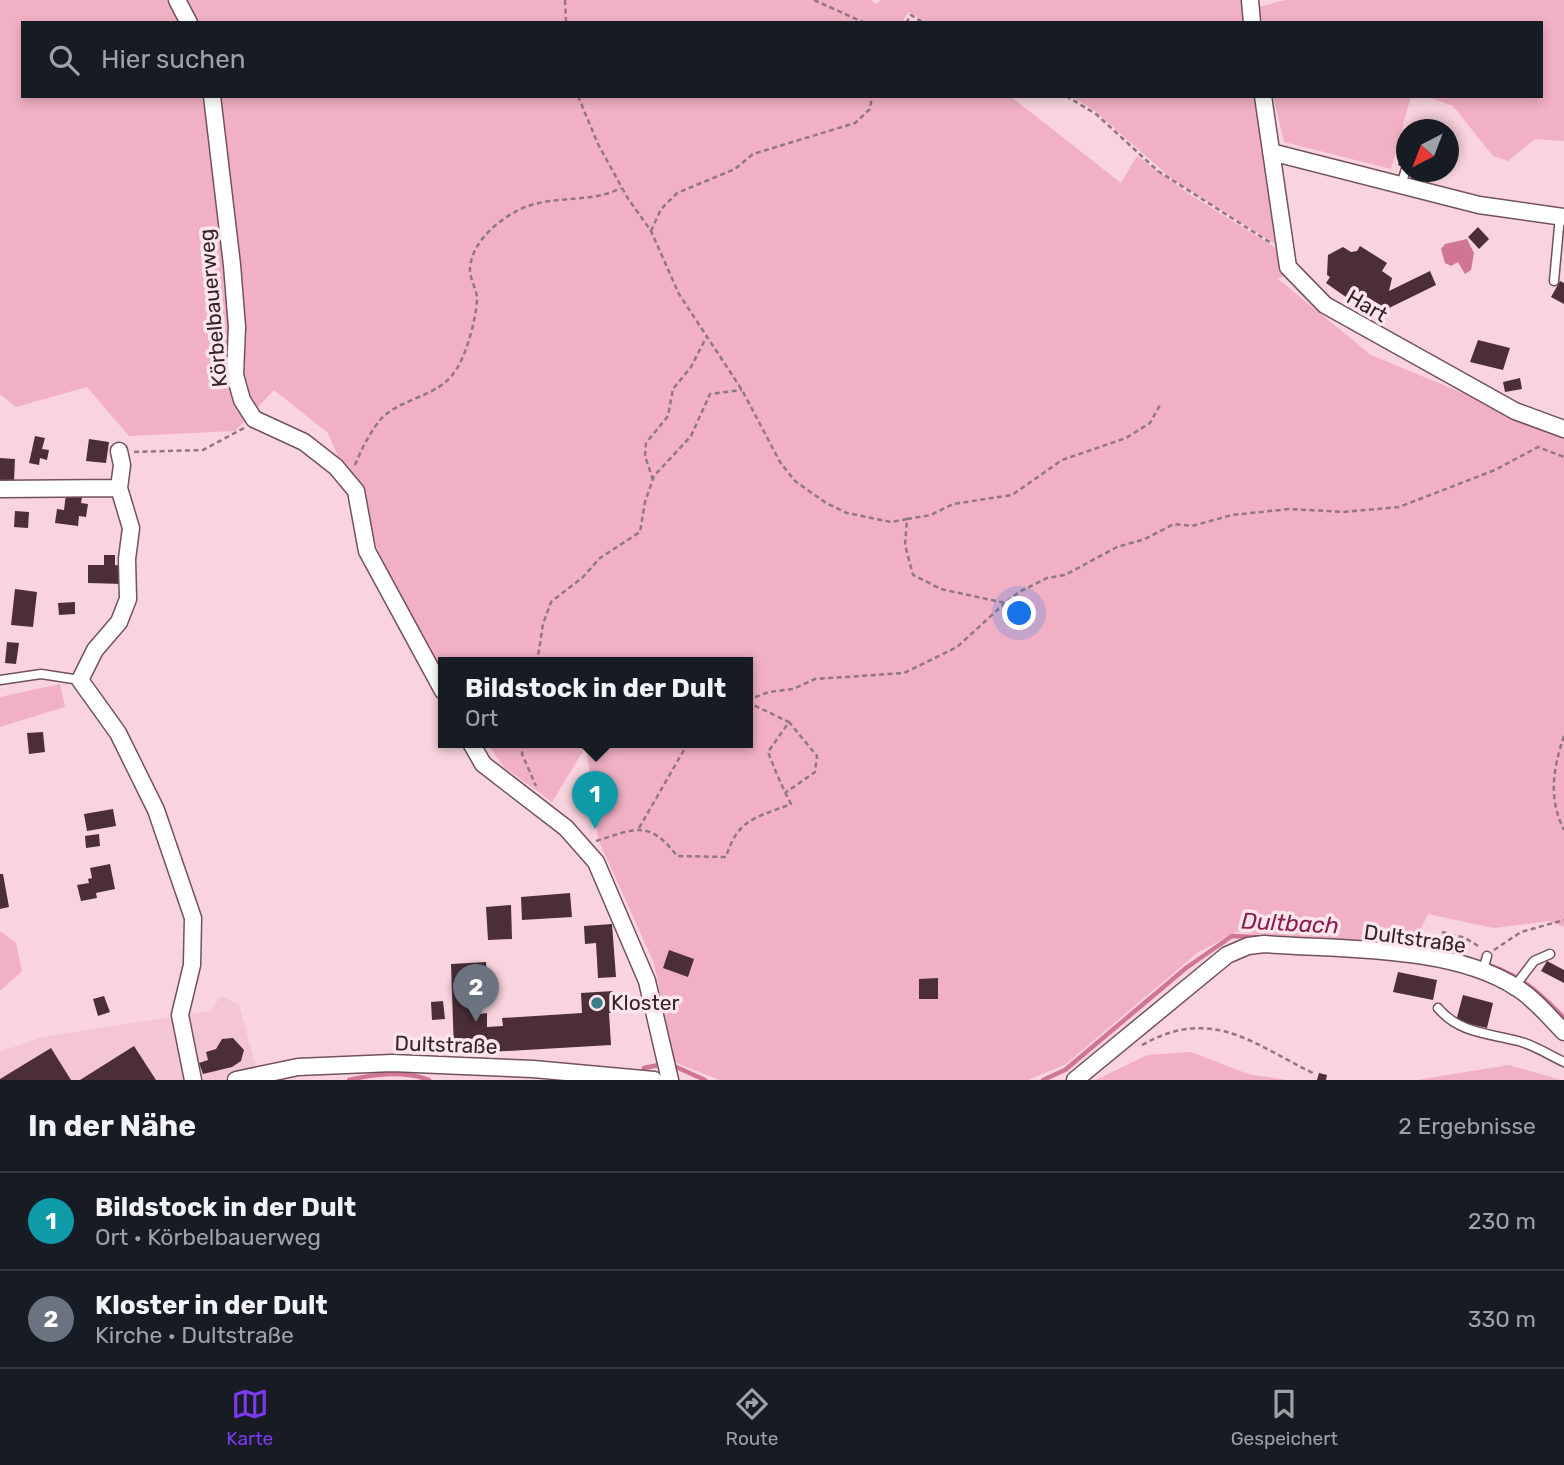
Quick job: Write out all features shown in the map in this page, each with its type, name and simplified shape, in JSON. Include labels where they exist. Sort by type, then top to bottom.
[{"type":"street","points":[[177,0],[188,21]]},
{"type":"street","points":[[1250,0],[1252,21]]},
{"type":"street","name":"Körbelbauerweg","points":[[212,98],[234,290],[237,327],[235,375],[242,400],[254,419]]},
{"type":"street","name":"Hart","points":[[1263,98],[1288,267],[1325,305],[1515,411],[1564,427]]},
{"type":"street","points":[[1271,152],[1479,205],[1562,217]]},
{"type":"street","points":[[254,419],[304,442],[336,467],[356,491],[367,551],[438,682]]},
{"type":"street","points":[[119,451],[122,465],[119,488],[131,528],[127,559],[128,599],[119,622],[95,650],[80,680],[118,733],[156,810],[193,918],[192,965],[180,1015],[193,1080]]},
{"type":"street","points":[[0,489],[119,488]]},
{"type":"street","points":[[474,748],[483,764],[566,828],[596,862],[647,981],[670,1080]]},
{"type":"street","name":"Dultstraße","points":[[1075,1080],[1227,955],[1248,946],[1264,944],[1424,957],[1485,965],[1516,984],[1564,1032]]},
{"type":"street","name":"Dultstraße","points":[[236,1080],[298,1067],[392,1063],[500,1073],[652,1080]]},
{"type":"lane","points":[[1554,281],[1562,217]]},
{"type":"lane","points":[[0,680],[41,674],[80,680]]},
{"type":"lane","points":[[1516,984],[1534,961],[1550,954]]},
{"type":"lane","points":[[1438,1008],[1448,1020],[1467,1031],[1521,1042],[1564,1062]]},
{"type":"path","points":[[565,0],[566,21]]},
{"type":"path","points":[[814,0],[861,21]]},
{"type":"path","points":[[907,21],[911,15],[921,21]]},
{"type":"path","points":[[579,98],[584,116],[621,188],[651,231],[679,294],[741,390],[780,463],[796,481],[826,503],[847,513],[891,522],[931,515],[953,504],[1012,495],[1062,460],[1126,438],[1150,424],[1160,405]]},
{"type":"path","points":[[651,231],[661,209],[677,193],[735,169],[753,154],[855,123],[870,109],[872,98]]},
{"type":"path","points":[[1069,98],[1096,114],[1158,171],[1228,219],[1286,252]]},
{"type":"path","points":[[348,481],[365,443],[382,417],[452,377],[465,356],[477,298],[470,268],[480,241],[514,212],[535,202],[563,202],[582,196],[604,198],[621,188]]},
{"type":"path","points":[[653,480],[645,456],[646,443],[668,416],[673,389],[691,367],[707,336]]},
{"type":"path","points":[[538,657],[543,624],[551,602],[583,577],[600,558],[640,532],[645,502],[653,480],[691,436],[710,394],[741,390]]},
{"type":"path","points":[[119,451],[203,450],[236,435],[254,419]]},
{"type":"path","points":[[753,699],[769,692],[793,689],[815,679],[904,674],[957,647],[1019,592],[1047,578],[1065,575],[1117,547],[1145,539],[1174,524],[1192,526],[1232,515],[1289,509],[1344,512],[1399,507],[1495,470],[1538,447],[1564,457]]},
{"type":"path","points":[[906,519],[905,545],[913,575],[941,589],[1005,603]]},
{"type":"path","points":[[753,703],[789,722],[817,756],[816,772],[785,793]]},
{"type":"path","points":[[596,862],[592,842],[639,828],[661,835],[677,856],[726,857],[733,836],[742,824],[791,804],[768,752],[789,722]]},
{"type":"path","points":[[1564,736],[1558,755],[1552,802],[1564,830]]},
{"type":"path","points":[[523,748],[522,754],[548,816]]},
{"type":"path","points":[[639,828],[685,748]]},
{"type":"path","points":[[1499,946],[1521,932],[1564,920]]},
{"type":"path","points":[[1442,932],[1465,937],[1477,944],[1485,965]]},
{"type":"path","points":[[1135,1049],[1173,1032],[1196,1028],[1216,1030],[1263,1045],[1315,1074]]},
{"type":"shaded area","points":[[0,0],[871,0],[877,4],[880,0],[1245,0],[1249,21],[924,21],[909,12],[904,21],[21,21],[21,98],[1013,98],[1121,183],[1137,156],[1189,194],[1284,253],[1290,272],[1278,279],[1371,355],[1564,435],[1564,927],[1549,921],[1493,928],[1428,914],[1416,939],[1365,943],[1236,932],[1197,953],[1066,1064],[1028,1080],[720,1080],[674,1062],[654,963],[598,839],[586,748],[753,748],[753,657],[438,657],[438,665],[382,560],[328,433],[274,390],[235,431],[129,436],[87,387],[16,407],[0,394]]},
{"type":"shaded area","points":[[1285,0],[1564,0],[1564,141],[1535,139],[1508,161],[1493,156],[1453,106],[1431,98],[1543,98],[1543,21],[1257,21],[1255,8]]},
{"type":"shaded area","points":[[1074,98],[1259,98],[1277,245],[1172,179],[1095,111]]},
{"type":"shaded area","points":[[1273,98],[1410,98],[1405,119],[1396,119],[1396,151],[1391,169],[1284,142]]},
{"type":"shaded area","points":[[1467,239],[1474,253],[1471,270],[1465,274],[1458,262],[1451,266],[1445,263],[1441,249],[1445,244]]},
{"type":"shaded area","points":[[60,684],[65,707],[0,727],[0,697]]},
{"type":"shaded area","points":[[490,748],[585,748],[552,802],[503,766]]},
{"type":"shaded area","points":[[0,931],[16,943],[22,971],[0,991]]},
{"type":"shaded area","points":[[221,996],[239,1004],[257,1071],[219,1080],[0,1080],[0,1052],[42,1037],[210,1011]]},
{"type":"shaded area","points":[[1191,1052],[1248,1074],[1287,1080],[1096,1080],[1147,1055]]},
{"type":"shaded area","points":[[1509,1065],[1561,1080],[1417,1080]]},
{"type":"building","points":[[1478,227],[1489,239],[1479,249],[1468,237]]},
{"type":"building","points":[[1360,246],[1387,263],[1382,271],[1392,278],[1389,291],[1430,271],[1436,285],[1387,309],[1367,297],[1360,307],[1326,283],[1330,277],[1327,275],[1328,255],[1343,247],[1351,252],[1357,251]]},
{"type":"building","points":[[1560,281],[1564,283],[1564,304],[1551,297]]},
{"type":"building","points":[[1478,340],[1510,348],[1503,370],[1470,362]]},
{"type":"building","points":[[1520,378],[1522,389],[1505,392],[1503,382]]},
{"type":"building","points":[[35,436],[45,438],[42,449],[49,450],[47,460],[40,458],[39,465],[29,463]]},
{"type":"building","points":[[89,439],[109,442],[106,463],[86,461]]},
{"type":"building","points":[[0,458],[15,459],[14,481],[0,480]]},
{"type":"building","points":[[66,494],[82,497],[81,503],[88,504],[86,517],[79,516],[78,526],[55,523],[57,509],[64,510]]},
{"type":"building","points":[[15,511],[29,512],[28,528],[14,527]]},
{"type":"building","points":[[104,555],[115,555],[115,565],[124,566],[124,584],[88,583],[88,565],[104,565]]},
{"type":"building","points":[[15,589],[37,592],[33,627],[11,625]]},
{"type":"building","points":[[75,602],[75,614],[59,615],[58,603]]},
{"type":"building","points":[[7,642],[19,643],[16,664],[5,663]]},
{"type":"building","points":[[43,732],[45,752],[29,754],[27,733]]},
{"type":"building","points":[[113,809],[116,826],[87,831],[84,814]]},
{"type":"building","points":[[99,834],[100,846],[86,848],[85,836]]},
{"type":"building","points":[[110,864],[115,889],[96,893],[97,898],[81,901],[77,885],[89,883],[88,879],[92,878],[90,868]]},
{"type":"building","points":[[0,874],[3,874],[9,907],[0,909]]},
{"type":"building","points":[[570,893],[572,917],[522,920],[521,897]]},
{"type":"building","points":[[511,905],[512,939],[488,940],[486,907]]},
{"type":"building","points":[[612,924],[616,977],[598,978],[596,943],[585,944],[584,926]]},
{"type":"building","points":[[1442,935],[1450,937],[1449,945],[1440,943]]},
{"type":"building","points":[[669,950],[694,959],[688,977],[663,968]]},
{"type":"building","points":[[1547,961],[1564,970],[1564,983],[1541,971]]},
{"type":"building","name":"Kloster","points":[[486,962],[488,988],[478,989],[480,1014],[487,1013],[487,1027],[503,1026],[502,1018],[582,1013],[581,993],[613,991],[614,1013],[609,1013],[611,1045],[472,1053],[472,1050],[454,1051],[451,964]]},
{"type":"building","points":[[1398,972],[1437,980],[1433,1000],[1393,992]]},
{"type":"building","points":[[938,978],[938,999],[919,999],[919,979]]},
{"type":"building","points":[[1463,995],[1493,1003],[1487,1028],[1456,1021]]},
{"type":"building","points":[[104,996],[110,1012],[98,1016],[93,999]]},
{"type":"building","points":[[443,1001],[445,1019],[432,1020],[431,1002]]},
{"type":"building","points":[[233,1038],[244,1050],[241,1061],[232,1067],[203,1074],[199,1063],[208,1060],[206,1052],[216,1049],[222,1039]]},
{"type":"building","points":[[134,1046],[156,1080],[80,1080]]},
{"type":"building","points":[[51,1048],[71,1080],[0,1080],[0,1079]]},
{"type":"building","points":[[1319,1073],[1327,1075],[1326,1080],[1317,1080]]},
{"type":"waterway","name":"Dultbach","points":[[1043,1080],[1065,1070],[1186,968],[1232,936],[1258,937]]},
{"type":"waterway","name":"Dultbach","points":[[1407,946],[1440,951]]},
{"type":"waterway","name":"Dultbach","points":[[1475,961],[1502,970],[1524,982],[1564,1018]]},
{"type":"waterway","name":"Dultbach","points":[[644,1068],[659,1065]]},
{"type":"waterway","name":"Dultbach","points":[[674,1066],[705,1080]]},
{"type":"waterway","name":"Dultbach","points":[[349,1080],[389,1074],[429,1080]]},
{"type":"place","name":"Bildstock in der Dult","points":[[595,829]]},
{"type":"place","name":"Kloster","points":[[597,1003]]},
{"type":"place","name":"Kloster in der Dult","points":[[476,1022]]}]
